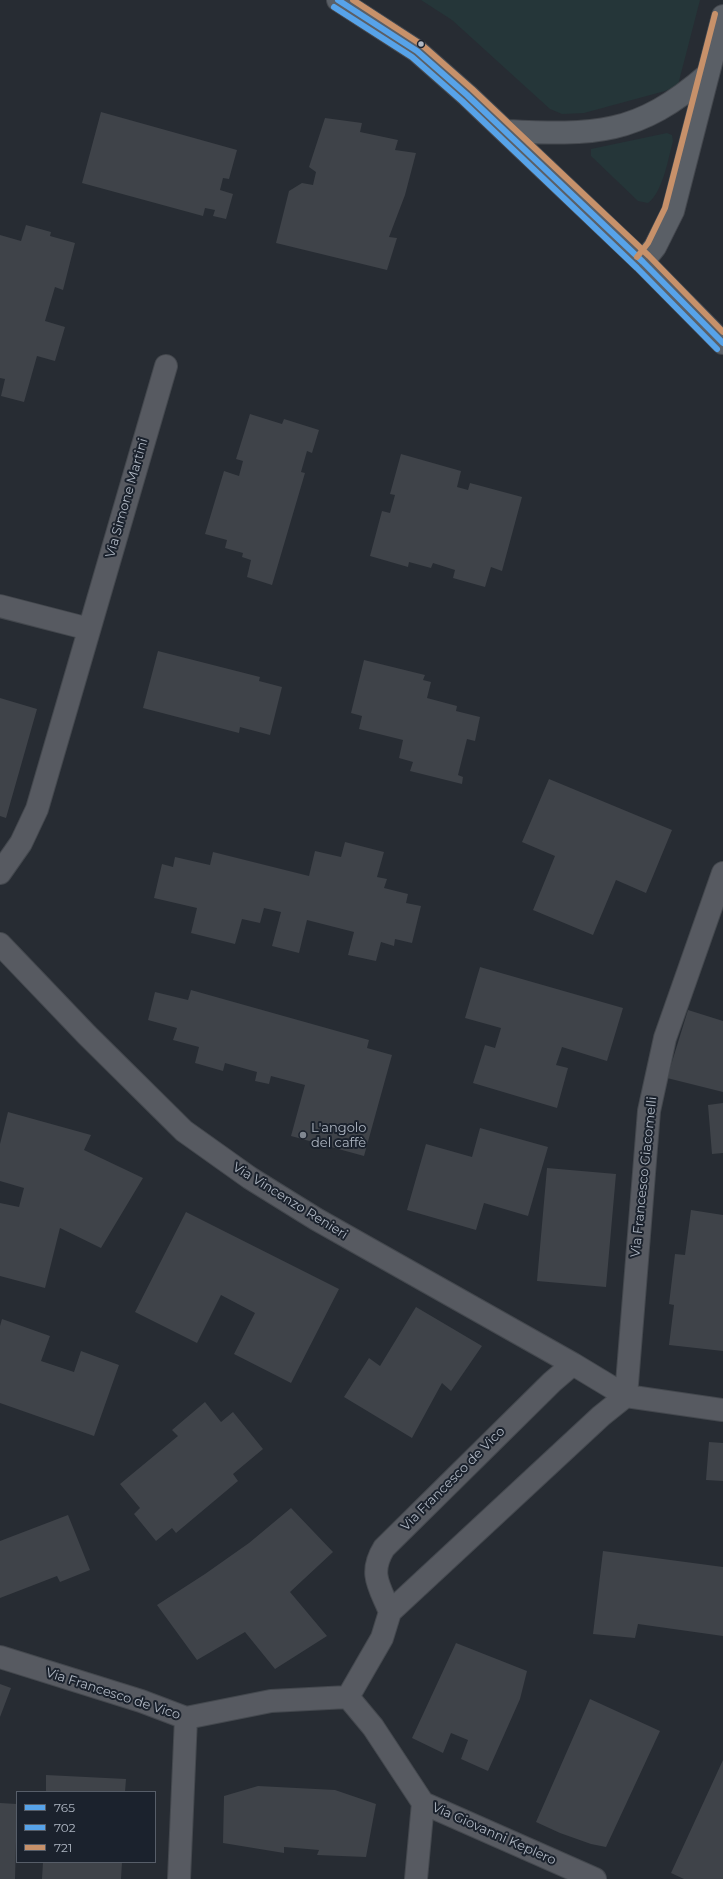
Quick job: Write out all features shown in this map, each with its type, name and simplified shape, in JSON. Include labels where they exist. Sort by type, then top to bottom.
[{"type":"main road","points":[[338,0],[417,51],[468,95],[642,262],[723,343]]},
{"type":"main road","points":[[642,262],[656,247],[673,211],[723,16]]},
{"type":"main road","points":[[505,131],[574,134],[602,131],[620,126],[656,113],[685,94],[708,74]]},
{"type":"street","name":"Via Simone Martini","points":[[0,873],[21,843],[37,810],[166,366]]},
{"type":"street","points":[[0,606],[89,630]]},
{"type":"street","name":"Via Francesco Giacomelli","points":[[626,1396],[649,1111],[665,1038],[723,873]]},
{"type":"street","name":"Via Vincenzo Renieri","points":[[0,944],[87,1035],[184,1131],[250,1178],[316,1219],[573,1364],[626,1396]]},
{"type":"street","name":"Via Francesco de Vico","points":[[390,1612],[375,1575],[378,1558],[384,1548],[552,1382],[573,1364]]},
{"type":"street","points":[[348,1697],[382,1638],[390,1612],[626,1396],[723,1410]]},
{"type":"street","name":"Via Francesco de Vico","points":[[0,1657],[141,1701],[186,1718],[270,1701],[348,1697]]},
{"type":"street","name":"Via Giovanni Keplero","points":[[348,1697],[373,1727],[423,1803],[595,1879]]},
{"type":"street","points":[[179,1879],[186,1718]]},
{"type":"street","points":[[416,1879],[423,1803]]},
{"type":"shaded area","points":[[421,0],[700,0],[678,85],[665,91],[584,113],[562,114],[550,109],[452,20]]},
{"type":"shaded area","points":[[667,133],[672,135],[673,141],[667,166],[658,191],[648,203],[638,201],[591,156],[591,149]]},
{"type":"building","points":[[101,112],[237,150],[229,179],[223,178],[220,190],[233,194],[226,219],[213,216],[215,210],[205,208],[203,216],[82,183]]},
{"type":"building","points":[[325,118],[362,123],[360,132],[398,140],[395,150],[416,153],[405,195],[389,237],[397,238],[387,270],[276,243],[289,191],[302,183],[313,185],[316,172],[309,167]]},
{"type":"building","points":[[26,225],[51,232],[50,236],[75,243],[63,290],[55,287],[45,321],[65,327],[55,361],[37,356],[24,402],[1,396],[5,379],[0,378],[0,235],[21,241]]},
{"type":"building","points":[[250,414],[282,424],[284,419],[319,430],[312,453],[307,451],[301,472],[305,473],[272,585],[247,577],[251,560],[242,557],[243,553],[225,548],[227,540],[205,534],[224,471],[239,476],[243,461],[236,459]]},
{"type":"building","points":[[401,454],[461,471],[457,487],[468,490],[470,483],[522,497],[502,571],[491,567],[485,587],[453,578],[455,570],[433,563],[431,568],[409,562],[408,567],[370,556],[382,511],[390,513],[395,495],[390,494]]},
{"type":"building","points":[[158,651],[260,677],[259,681],[282,687],[270,735],[240,727],[239,733],[143,708]]},
{"type":"building","points":[[364,660],[425,675],[423,680],[431,682],[427,698],[457,706],[456,711],[480,717],[475,741],[467,739],[458,775],[463,777],[462,784],[410,771],[413,762],[399,758],[403,740],[359,729],[362,716],[351,713]]},
{"type":"building","points":[[0,698],[37,709],[6,818],[0,816]]},
{"type":"building","points":[[549,779],[672,830],[646,893],[616,880],[593,935],[533,910],[555,856],[522,842]]},
{"type":"building","points":[[345,842],[384,852],[377,877],[387,879],[384,888],[408,894],[406,903],[421,906],[412,943],[395,939],[394,946],[381,942],[376,961],[348,955],[354,932],[307,920],[299,953],[272,946],[281,912],[264,908],[260,923],[242,919],[235,944],[191,933],[197,908],[154,898],[162,864],[173,867],[175,857],[210,865],[213,852],[309,876],[315,851],[341,857]]},
{"type":"building","points":[[480,967],[623,1008],[607,1061],[562,1047],[556,1065],[568,1068],[557,1108],[473,1083],[485,1045],[495,1048],[501,1028],[465,1018]]},
{"type":"building","points":[[191,990],[369,1040],[367,1048],[392,1055],[364,1156],[291,1136],[305,1085],[271,1076],[269,1084],[255,1081],[257,1072],[225,1063],[223,1071],[195,1063],[199,1047],[173,1040],[177,1028],[148,1020],[155,992],[188,1000]]},
{"type":"building","points":[[688,1010],[723,1021],[723,1092],[667,1078]]},
{"type":"building","points":[[723,1103],[723,1153],[712,1154],[708,1105]]},
{"type":"building","points":[[8,1112],[91,1135],[84,1150],[143,1178],[101,1248],[60,1228],[45,1288],[0,1276],[0,1203],[19,1207],[24,1188],[0,1181],[0,1144]]},
{"type":"building","points":[[480,1128],[548,1147],[528,1216],[484,1203],[476,1230],[407,1210],[426,1144],[472,1157]]},
{"type":"building","points":[[547,1168],[616,1174],[606,1287],[537,1281]]},
{"type":"building","points":[[691,1210],[723,1215],[723,1351],[669,1345],[674,1305],[669,1304],[675,1254],[685,1255]]},
{"type":"building","points":[[186,1212],[339,1289],[291,1383],[234,1354],[255,1313],[221,1295],[197,1343],[135,1312]]},
{"type":"building","points":[[416,1307],[482,1346],[451,1391],[442,1383],[412,1438],[344,1397],[369,1358],[380,1366]]},
{"type":"building","points":[[2,1319],[50,1336],[41,1361],[74,1372],[81,1351],[119,1365],[94,1436],[0,1403],[0,1326]]},
{"type":"building","points":[[205,1402],[221,1422],[233,1412],[263,1449],[233,1474],[238,1481],[176,1533],[172,1528],[156,1541],[134,1514],[140,1508],[120,1484],[178,1436],[172,1430]]},
{"type":"building","points":[[709,1442],[723,1443],[723,1481],[706,1480]]},
{"type":"building","points":[[291,1508],[333,1552],[290,1592],[327,1636],[275,1669],[245,1632],[197,1660],[157,1605],[249,1543]]},
{"type":"building","points":[[68,1515],[90,1570],[60,1582],[57,1576],[0,1598],[0,1541]]},
{"type":"building","points":[[603,1551],[723,1567],[723,1636],[638,1624],[635,1638],[593,1634]]},
{"type":"building","points":[[456,1643],[527,1671],[520,1699],[488,1771],[461,1759],[468,1740],[451,1733],[443,1753],[412,1738]]},
{"type":"building","points":[[0,1684],[11,1688],[0,1717]]},
{"type":"building","points":[[590,1699],[660,1731],[606,1847],[591,1844],[560,1833],[536,1822]]},
{"type":"building","points":[[723,1760],[723,1879],[684,1879],[671,1873]]},
{"type":"building","points":[[46,1775],[126,1779],[125,1791],[46,1791]]},
{"type":"building","points":[[258,1786],[335,1790],[376,1804],[366,1857],[317,1855],[319,1850],[284,1847],[284,1853],[223,1843],[224,1796]]},
{"type":"building","points":[[0,1803],[16,1804],[15,1879],[0,1879]]},
{"type":"building","points":[[43,1863],[122,1863],[121,1879],[42,1879]]},
{"type":"transit line","name":"765","points":[[338,0],[417,51],[467,95],[643,262],[723,343]]},
{"type":"transit line","name":"721","points":[[353,0],[422,45],[472,89],[649,256],[723,332]]},
{"type":"transit line","name":"702","points":[[334,7],[412,57],[462,101],[637,268],[717,349]]},
{"type":"transit line","name":"721","points":[[637,257],[648,243],[665,208],[715,14]]},
{"type":"place","name":"L'angolo del caffè","points":[[303,1135]]}]
